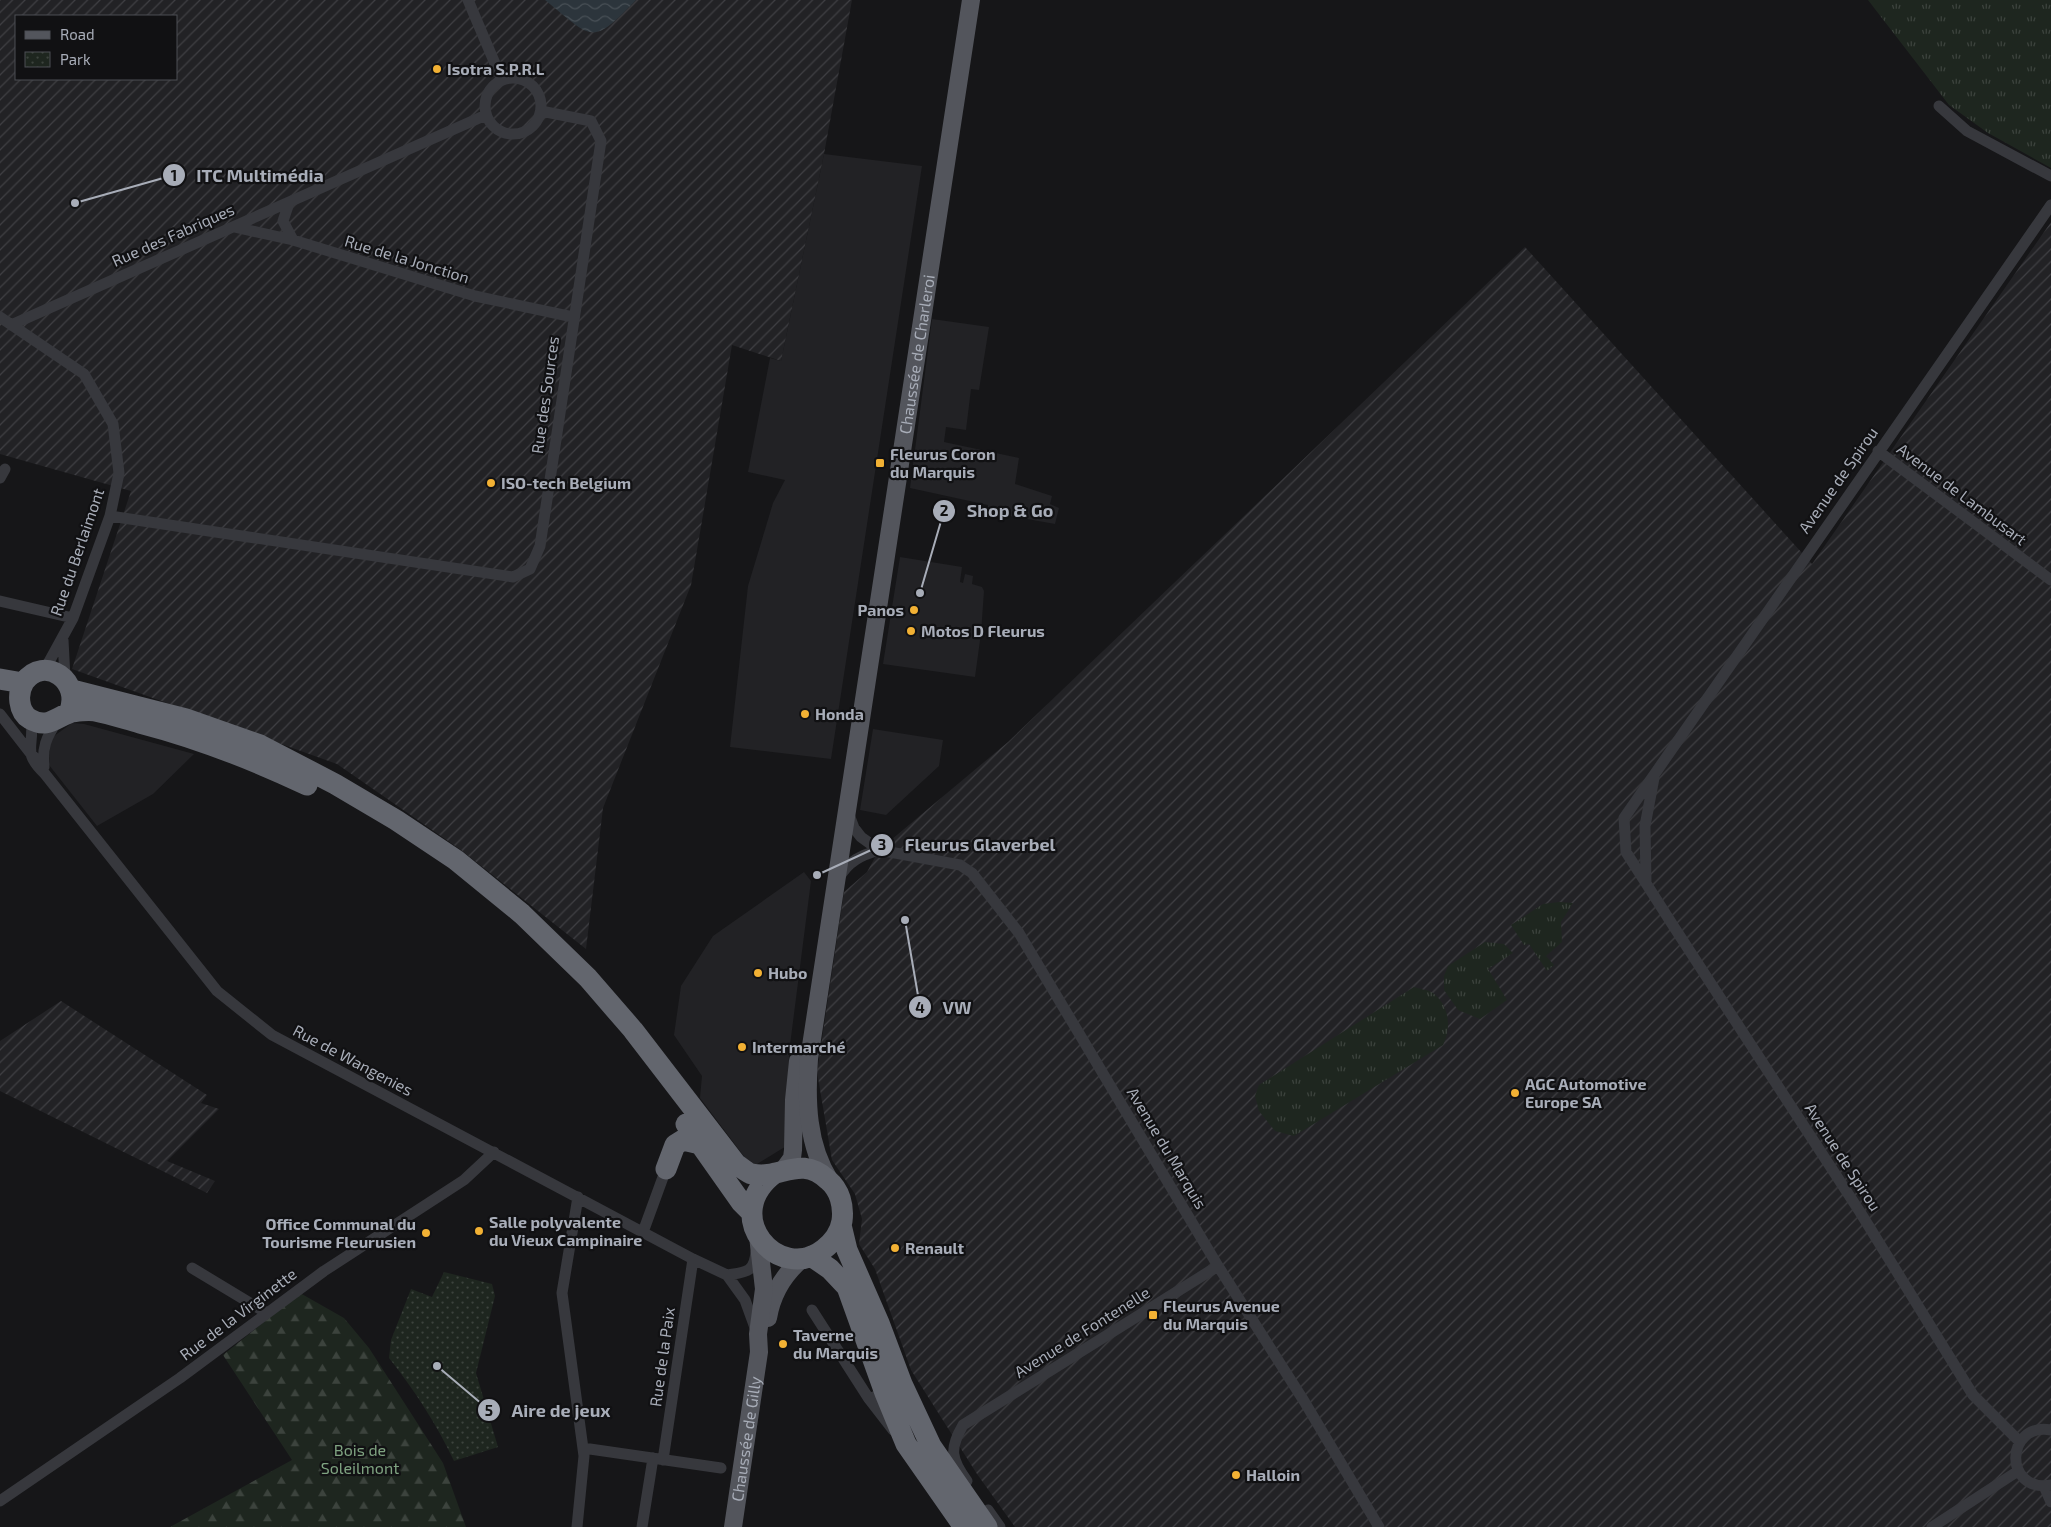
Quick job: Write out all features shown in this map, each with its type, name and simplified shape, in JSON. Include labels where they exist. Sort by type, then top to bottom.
[{"type":"highway","points":[[752,1212],[741,1202],[624,1040],[578,987],[513,923],[450,870],[390,831],[329,795],[260,763],[179,733],[94,711],[43,722],[31,720],[24,714],[21,692],[30,676],[44,671],[53,672],[69,684],[186,719],[260,745],[388,815],[456,860],[522,914],[588,978],[633,1030],[736,1164],[750,1174],[804,1168],[822,1175],[830,1181],[841,1202],[841,1225],[847,1250],[879,1323],[902,1384],[931,1446],[987,1527]]},
{"type":"highway","points":[[0,679],[21,692]]},
{"type":"highway","points":[[63,717],[73,704],[69,684]]},
{"type":"highway","points":[[0,692],[21,692]]},
{"type":"highway","points":[[666,1169],[675,1146],[683,1140],[700,1144]]},
{"type":"highway","points":[[780,1171],[758,1189],[752,1212],[758,1236],[768,1248],[782,1256],[807,1257],[830,1269],[847,1287],[877,1396],[906,1444],[964,1527]]},
{"type":"highway","points":[[807,1257],[830,1244],[841,1225]]},
{"type":"main road","name":"Chaussée de Charleroi","points":[[780,1171],[792,1158],[794,1150],[795,1082],[869,635],[951,92],[960,0]]},
{"type":"main road","name":"Chaussée de Charleroi","points":[[951,92],[971,0]]},
{"type":"main road","name":"Chaussée de Charleroi","points":[[830,1181],[817,1154],[810,1125],[807,1089],[810,1046],[848,808],[854,727]]},
{"type":"main road","name":"Chaussée de Gilly","points":[[733,1527],[759,1352],[758,1334],[764,1289],[758,1236]]},
{"type":"main road","name":"Chaussée de Gilly","points":[[759,1352],[766,1334],[769,1314],[781,1282],[791,1268],[807,1257]]},
{"type":"street","points":[[468,0],[502,80]]},
{"type":"street","points":[[519,79],[527,82],[539,94],[541,111],[533,127],[516,135],[498,130],[486,116],[485,107],[489,91],[502,80],[519,79]]},
{"type":"street","points":[[1939,106],[1967,131],[2051,176]]},
{"type":"street","name":"Rue des Sources","points":[[110,516],[513,577],[530,569],[540,546],[601,141],[591,121],[541,111]]},
{"type":"street","name":"Rue des Fabriques","points":[[11,324],[486,116]]},
{"type":"street","points":[[289,203],[283,221],[293,240]]},
{"type":"street","name":"Avenue de Spirou","points":[[2020,1442],[1973,1395],[1860,1212],[1626,852],[1624,818],[2051,205]]},
{"type":"street","name":"Rue de la Jonction","points":[[234,227],[293,240],[475,296],[573,317]]},
{"type":"street","name":"Rue du Berlaimont","points":[[0,317],[84,374],[113,424],[119,473],[110,516],[74,618],[44,671]]},
{"type":"street","name":"Avenue de Lambusart","points":[[1878,451],[2051,580]]},
{"type":"street","points":[[0,601],[74,618]]},
{"type":"street","name":"Rue du Berlaimont","points":[[63,640],[69,684]]},
{"type":"street","name":"Rue de Wangenies","points":[[0,714],[31,754],[36,759],[43,760]]},
{"type":"street","points":[[45,774],[43,760],[44,743],[63,717]]},
{"type":"street","points":[[31,720],[33,735],[29,745],[31,754]]},
{"type":"street","name":"Rue de Wangenies","points":[[31,754],[33,762],[45,774],[217,991],[272,1035],[693,1259],[727,1275]]},
{"type":"street","name":"Avenue de Spirou","points":[[1646,883],[1645,826],[1654,774]]},
{"type":"street","name":"Avenue du Marquis","points":[[848,808],[854,828],[861,837],[879,850],[960,865],[972,873],[1019,933],[1218,1266],[1304,1401],[1379,1527]]},
{"type":"street","name":"Avenue du Marquis","points":[[836,886],[840,875],[856,858],[879,850]]},
{"type":"street","name":"Rue de la Virginette","points":[[0,1501],[180,1378],[265,1312],[324,1270],[464,1180],[494,1152]]},
{"type":"street","points":[[643,1232],[666,1169]]},
{"type":"street","points":[[577,1527],[584,1456],[562,1293],[578,1197]]},
{"type":"street","points":[[758,1236],[755,1264],[747,1272],[727,1275],[745,1300],[755,1333],[758,1334]]},
{"type":"street","name":"Rue de la Paix","points":[[642,1527],[658,1459],[693,1259]]},
{"type":"street","name":"Avenue de Fontenelle","points":[[1000,1527],[964,1476],[953,1456],[953,1442],[963,1425],[1218,1266]]},
{"type":"street","points":[[192,1268],[265,1312]]},
{"type":"street","points":[[812,1310],[877,1396]]},
{"type":"street","points":[[2051,1430],[2035,1430],[2020,1442],[2015,1456],[2018,1471],[2029,1482],[2048,1486],[2051,1502]]},
{"type":"street","points":[[583,1448],[721,1468]]},
{"type":"street","points":[[1932,1527],[2018,1471]]},
{"type":"shaded area","points":[[0,0],[852,0],[824,154],[781,361],[732,345],[691,585],[603,808],[586,949],[461,850],[337,764],[72,669],[131,491],[0,454]]},
{"type":"shaded area","points":[[824,154],[922,166],[831,759],[730,747],[748,586],[773,503],[785,480],[748,472],[770,358],[781,361]]},
{"type":"shaded area","points":[[2051,222],[2051,1527],[1015,1527],[977,1474],[911,1370],[875,1269],[859,1244],[862,1219],[855,1194],[832,1160],[817,1072],[844,892],[867,872],[879,850],[1008,742],[1525,247],[1812,564]]},
{"type":"shaded area","points":[[932,319],[989,327],[979,390],[971,389],[966,430],[946,427],[944,442],[1019,458],[1015,484],[1052,496],[1050,504],[1059,508],[1055,524],[987,512],[988,505],[910,488]]},
{"type":"shaded area","points":[[900,557],[962,567],[960,582],[963,583],[965,574],[973,576],[972,584],[982,587],[984,591],[981,633],[975,677],[883,664]]},
{"type":"shaded area","points":[[72,723],[84,724],[194,754],[153,794],[97,826],[49,765],[50,739]]},
{"type":"shaded area","points":[[873,729],[943,740],[939,766],[886,815],[860,810]]},
{"type":"shaded area","points":[[804,872],[811,881],[789,1053],[788,1145],[752,1167],[700,1098],[702,1076],[674,1035],[681,986],[713,936]]},
{"type":"shaded area","points":[[61,1001],[207,1095],[201,1103],[219,1109],[167,1161],[215,1181],[207,1193],[0,1091],[0,1041]]},
{"type":"green space","points":[[1868,0],[2051,0],[2051,168],[1988,133],[1949,105]]},
{"type":"green space","points":[[1573,903],[1561,922],[1562,942],[1546,956],[1554,965],[1547,971],[1529,944],[1524,945],[1511,925],[1543,904]]},
{"type":"green space","points":[[1485,942],[1504,944],[1513,953],[1488,969],[1507,1000],[1480,1019],[1458,1010],[1444,990],[1444,976],[1448,966]]},
{"type":"green space","points":[[1414,987],[1431,992],[1443,1004],[1446,1010],[1448,1024],[1443,1045],[1294,1136],[1275,1131],[1259,1111],[1255,1096],[1259,1085]]},
{"type":"green space","points":[[444,1272],[492,1284],[495,1296],[476,1373],[498,1447],[454,1461],[424,1408],[389,1358],[391,1340],[411,1289],[432,1297]]},
{"type":"green space","name":"Bois de Soleilmont","points":[[300,1293],[344,1318],[369,1348],[443,1463],[466,1527],[170,1527],[292,1460],[223,1355]]},
{"type":"water","points":[[545,0],[636,0],[610,25],[600,31],[592,32],[583,30]]},
{"type":"place","name":"Isotra S.P.R.L","points":[[437,69]]},
{"type":"place","name":"ITC Multimédia","points":[[75,203]]},
{"type":"place","name":"Fleurus Coron du Marquis","points":[[880,463]]},
{"type":"place","name":"ISO-tech Belgium","points":[[491,483]]},
{"type":"place","name":"Shop & Go","points":[[920,593]]},
{"type":"place","name":"Panos","points":[[914,610]]},
{"type":"place","name":"Motos D Fleurus","points":[[911,631]]},
{"type":"place","name":"Honda","points":[[805,714]]},
{"type":"place","name":"Fleurus Glaverbel","points":[[817,875]]},
{"type":"place","name":"VW","points":[[905,920]]},
{"type":"place","name":"Hubo","points":[[758,973]]},
{"type":"place","name":"Intermarché","points":[[742,1047]]},
{"type":"place","name":"AGC Automotive Europe SA","points":[[1515,1093]]},
{"type":"place","name":"Salle polyvalente du Vieux Campinaire","points":[[479,1231]]},
{"type":"place","name":"Office Communal du Tourisme Fleurusien","points":[[426,1233]]},
{"type":"place","name":"Renault","points":[[895,1248]]},
{"type":"place","name":"Fleurus Avenue du Marquis","points":[[1153,1315]]},
{"type":"place","name":"Taverne du Marquis","points":[[783,1344]]},
{"type":"place","name":"Aire de jeux","points":[[437,1366]]},
{"type":"place","name":"Halloin","points":[[1236,1475]]}]
